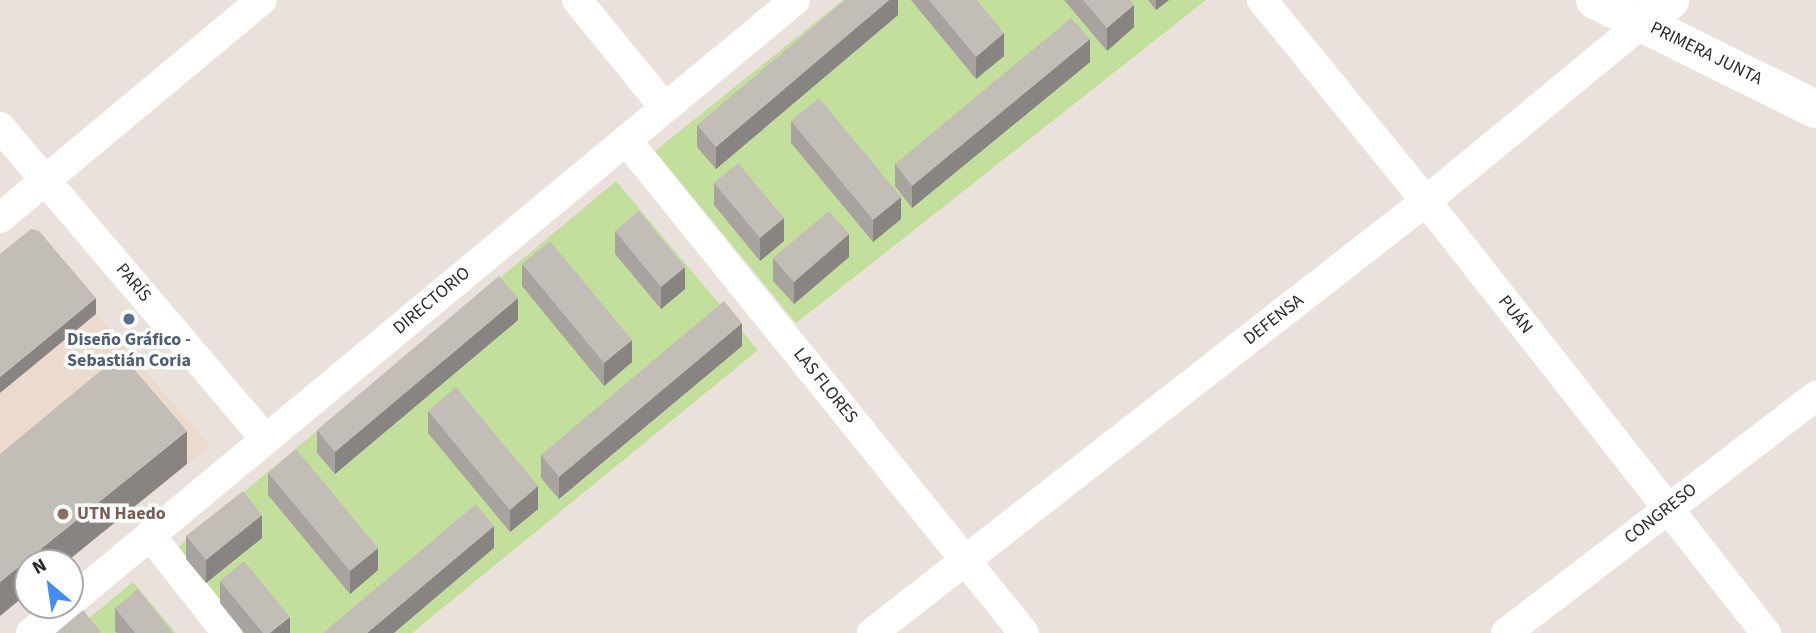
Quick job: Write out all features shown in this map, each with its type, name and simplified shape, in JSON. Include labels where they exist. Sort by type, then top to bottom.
[{"type":"street","points":[[0,218],[262,0]]},
{"type":"street","points":[[577,0],[665,108]]},
{"type":"street","name":"DIRECTORIO","points":[[84,590],[795,0]]},
{"type":"street","name":"PUÁN","points":[[1262,0],[1426,201],[1766,633]]},
{"type":"street","name":"PRIMERA JUNTA","points":[[1595,0],[1656,11],[1816,109]]},
{"type":"street","name":"DEFENSA","points":[[872,633],[1426,201],[1656,11]]},
{"type":"street","name":"PARÍS","points":[[0,127],[266,439]]},
{"type":"street","name":"LAS FLORES","points":[[626,140],[1024,633]]},
{"type":"street","name":"CONGRESO","points":[[1506,633],[1816,396]]},
{"type":"street","points":[[150,536],[227,633]]},
{"type":"street","points":[[31,633],[48,619]]},
{"type":"shaded area","name":"UTN Haedo","points":[[96,314],[210,446],[82,549],[14,549],[14,604],[0,616],[0,393]]},
{"type":"green space","points":[[843,0],[872,0],[716,169],[898,15],[886,0],[1064,0],[1107,50],[1112,0],[1148,0],[1156,10],[1169,0],[1206,0],[796,323],[655,151]]},
{"type":"green space","points":[[616,181],[758,350],[412,633],[394,633],[493,549],[350,633],[285,633],[220,603],[244,633],[235,633],[171,553]],"holes":[[[742,346],[560,499],[541,478]]]},
{"type":"green space","points":[[133,582],[176,633],[71,633]]},
{"type":"building","points":[[845,0],[889,0],[716,147],[697,125]]},
{"type":"building","points":[[929,0],[977,0],[1004,33],[976,57]]},
{"type":"building","points":[[1083,0],[1130,0],[1134,5],[1107,28]]},
{"type":"building","points":[[1071,18],[1090,39],[912,186],[895,164]]},
{"type":"building","points":[[819,98],[901,197],[873,220],[791,121]]},
{"type":"building","points":[[738,163],[784,218],[760,238],[714,183]]},
{"type":"building","points":[[639,211],[685,267],[661,287],[615,231]]},
{"type":"building","points":[[829,211],[849,234],[794,282],[773,258]]},
{"type":"building","points":[[31,229],[39,231],[96,298],[0,377],[0,254]]},
{"type":"building","points":[[550,241],[632,340],[604,363],[522,264]]},
{"type":"building","points":[[499,276],[518,298],[335,452],[317,430]]},
{"type":"building","points":[[724,301],[742,323],[559,477],[541,455]]},
{"type":"building","points":[[121,354],[187,431],[41,549],[14,549],[14,571],[0,582],[0,454]]},
{"type":"building","points":[[456,387],[538,486],[510,510],[428,411]]},
{"type":"building","points":[[296,449],[378,548],[350,571],[268,473]]},
{"type":"building","points":[[243,491],[262,515],[206,560],[186,536]]},
{"type":"building","points":[[476,504],[494,526],[367,633],[323,633]]},
{"type":"building","points":[[244,561],[290,617],[270,633],[263,633],[220,581]]},
{"type":"building","points":[[138,589],[173,633],[135,633],[115,608]]},
{"type":"building","points":[[84,611],[101,632],[100,633],[56,633],[72,619],[84,619]]},
{"type":"place","name":"Diseño Gráfico - Sebastián Coria","points":[[129,319]]},
{"type":"place","name":"UTN Haedo","points":[[63,514]]}]
